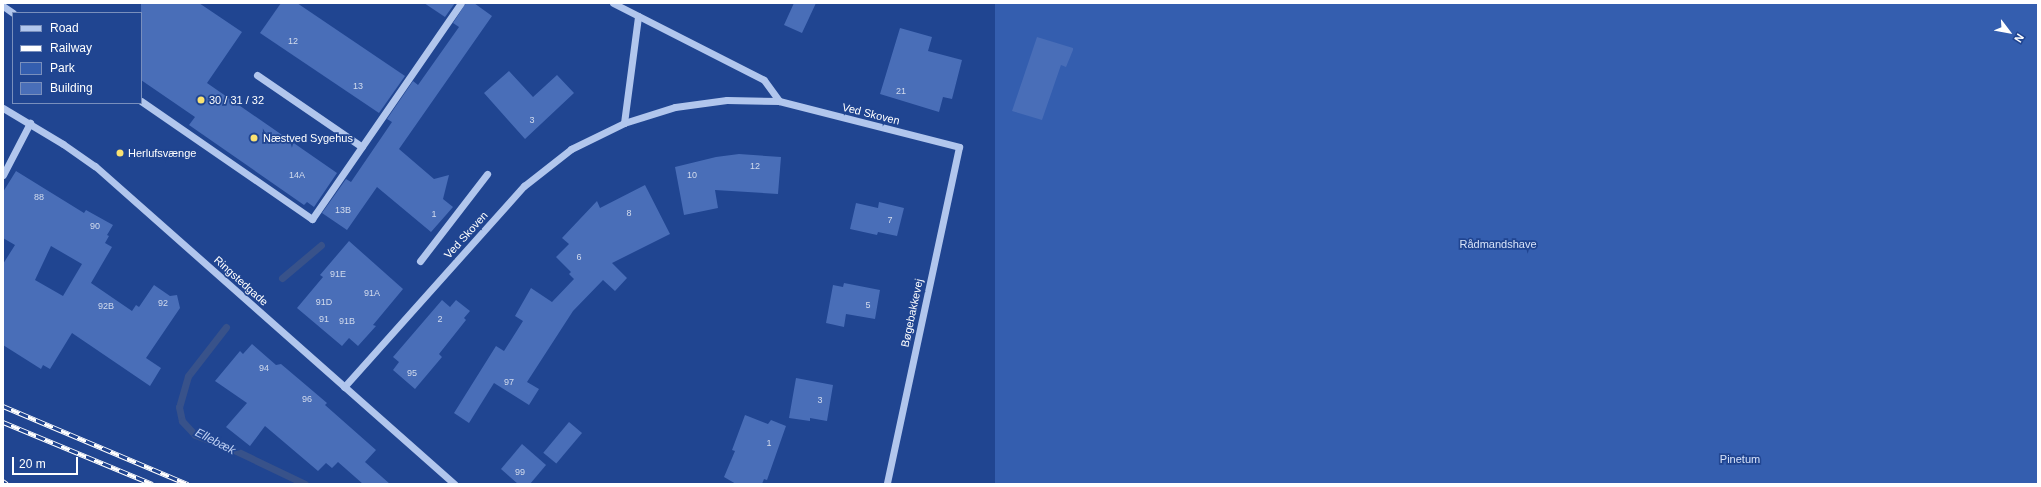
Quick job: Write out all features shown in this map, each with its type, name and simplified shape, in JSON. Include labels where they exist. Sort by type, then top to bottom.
[{"type":"street","points":[[142,102],[312,219],[461,3]]},
{"type":"street","points":[[613,3],[764,80],[779,101]]},
{"type":"street","points":[[3,6],[12,12]]},
{"type":"street","points":[[624,123],[638,16]]},
{"type":"street","points":[[257,75],[362,147]]},
{"type":"street","name":"Ved Skoven","points":[[344,387],[524,186],[571,150],[624,123],[675,107],[719,101],[779,101],[959,147]]},
{"type":"street","name":"Ringstedgade","points":[[3,108],[30,123],[95,166],[455,484]]},
{"type":"street","points":[[3,176],[30,123]]},
{"type":"street","name":"Bøgebakkevej","points":[[887,484],[959,147]]},
{"type":"street","points":[[420,261],[487,174]]},
{"type":"green space","name":"Rådmandshave","points":[[995,3],[2038,3],[2038,484],[995,484]]},
{"type":"building","name":"30 / 31 / 32","points":[[141,3],[199,3],[242,32],[207,83],[337,173],[314,207],[307,202],[304,205],[189,125],[195,117],[142,81]]},
{"type":"building","points":[[281,3],[297,3],[405,76],[379,113],[260,33]]},
{"type":"building","points":[[424,3],[455,3],[445,17]]},
{"type":"building","points":[[466,3],[474,3],[492,16],[399,149],[434,179],[449,175],[443,199],[453,207],[431,232],[377,187],[347,230],[322,213],[346,179],[351,182],[392,122],[387,119],[413,81],[418,85],[459,27],[453,23]]},
{"type":"building","points":[[794,3],[816,3],[802,33],[784,25]]},
{"type":"building","points":[[900,28],[932,37],[928,51],[962,60],[952,99],[943,97],[939,112],[880,94]]},
{"type":"building","points":[[1037,37],[1073,48],[1066,67],[1061,65],[1042,120],[1012,111]]},
{"type":"building","points":[[509,71],[533,97],[557,75],[574,93],[525,139],[484,93]]},
{"type":"building","points":[[739,154],[781,157],[778,194],[715,190],[718,208],[684,215],[675,167],[716,157]]},
{"type":"building","points":[[16,171],[84,213],[86,210],[113,225],[107,235],[109,236],[105,243],[112,247],[91,283],[132,311],[136,305],[139,307],[154,285],[170,296],[177,295],[180,308],[146,358],[161,368],[150,386],[72,333],[50,369],[43,365],[41,369],[3,345],[3,264],[15,245],[3,238],[3,192]],"holes":[[[51,246],[82,264],[63,296],[35,280]]]},
{"type":"building","points":[[645,185],[670,234],[612,263],[627,278],[615,291],[603,280],[573,311],[527,382],[539,389],[529,405],[494,383],[469,423],[454,413],[496,346],[504,351],[523,321],[515,316],[531,288],[552,302],[574,279],[569,274],[571,272],[556,257],[569,244],[562,238],[597,201],[600,208]]},
{"type":"building","points":[[879,202],[904,208],[897,236],[878,232],[877,235],[850,229],[856,203],[878,208]]},
{"type":"building","points":[[349,241],[403,289],[373,325],[376,326],[358,346],[349,338],[342,346],[297,308],[323,277],[320,275]]},
{"type":"building","points":[[844,283],[880,290],[875,319],[846,314],[844,327],[826,323],[833,285],[843,287]]},
{"type":"building","points":[[442,300],[450,307],[456,300],[470,311],[464,318],[466,320],[439,354],[442,357],[415,389],[393,370],[399,362],[393,357]]},
{"type":"building","points":[[252,344],[276,365],[281,364],[327,403],[325,405],[376,450],[365,462],[390,484],[363,484],[338,462],[332,468],[326,463],[318,471],[265,426],[250,446],[226,427],[247,403],[215,381],[240,351],[243,354]]},
{"type":"building","points":[[796,378],[833,385],[827,421],[810,418],[810,421],[789,418]]},
{"type":"building","points":[[745,415],[768,424],[771,420],[786,426],[767,480],[764,479],[762,484],[736,484],[724,477],[735,451],[732,450]]},
{"type":"building","points":[[569,422],[582,433],[556,464],[543,453]]},
{"type":"building","points":[[522,444],[546,465],[530,484],[518,484],[501,469]]},
{"type":"waterway","name":"Ellebæk","points":[[282,278],[321,245]]},
{"type":"waterway","name":"Ellebæk","points":[[226,327],[188,376],[179,407],[182,421],[195,435],[230,448],[305,484]]},
{"type":"railway","points":[[3,406],[188,484]]},
{"type":"railway","points":[[3,422],[153,484]]},
{"type":"railway","points":[[3,481],[7,484]]},
{"type":"place","name":"30 / 31 / 32","points":[[201,100]]},
{"type":"place","name":"Næstved Sygehus","points":[[254,138]]},
{"type":"place","name":"Herlufsvænge","points":[[120,153]]},
{"type":"park label","name":"Pinetum","points":[[1740,459]]}]
